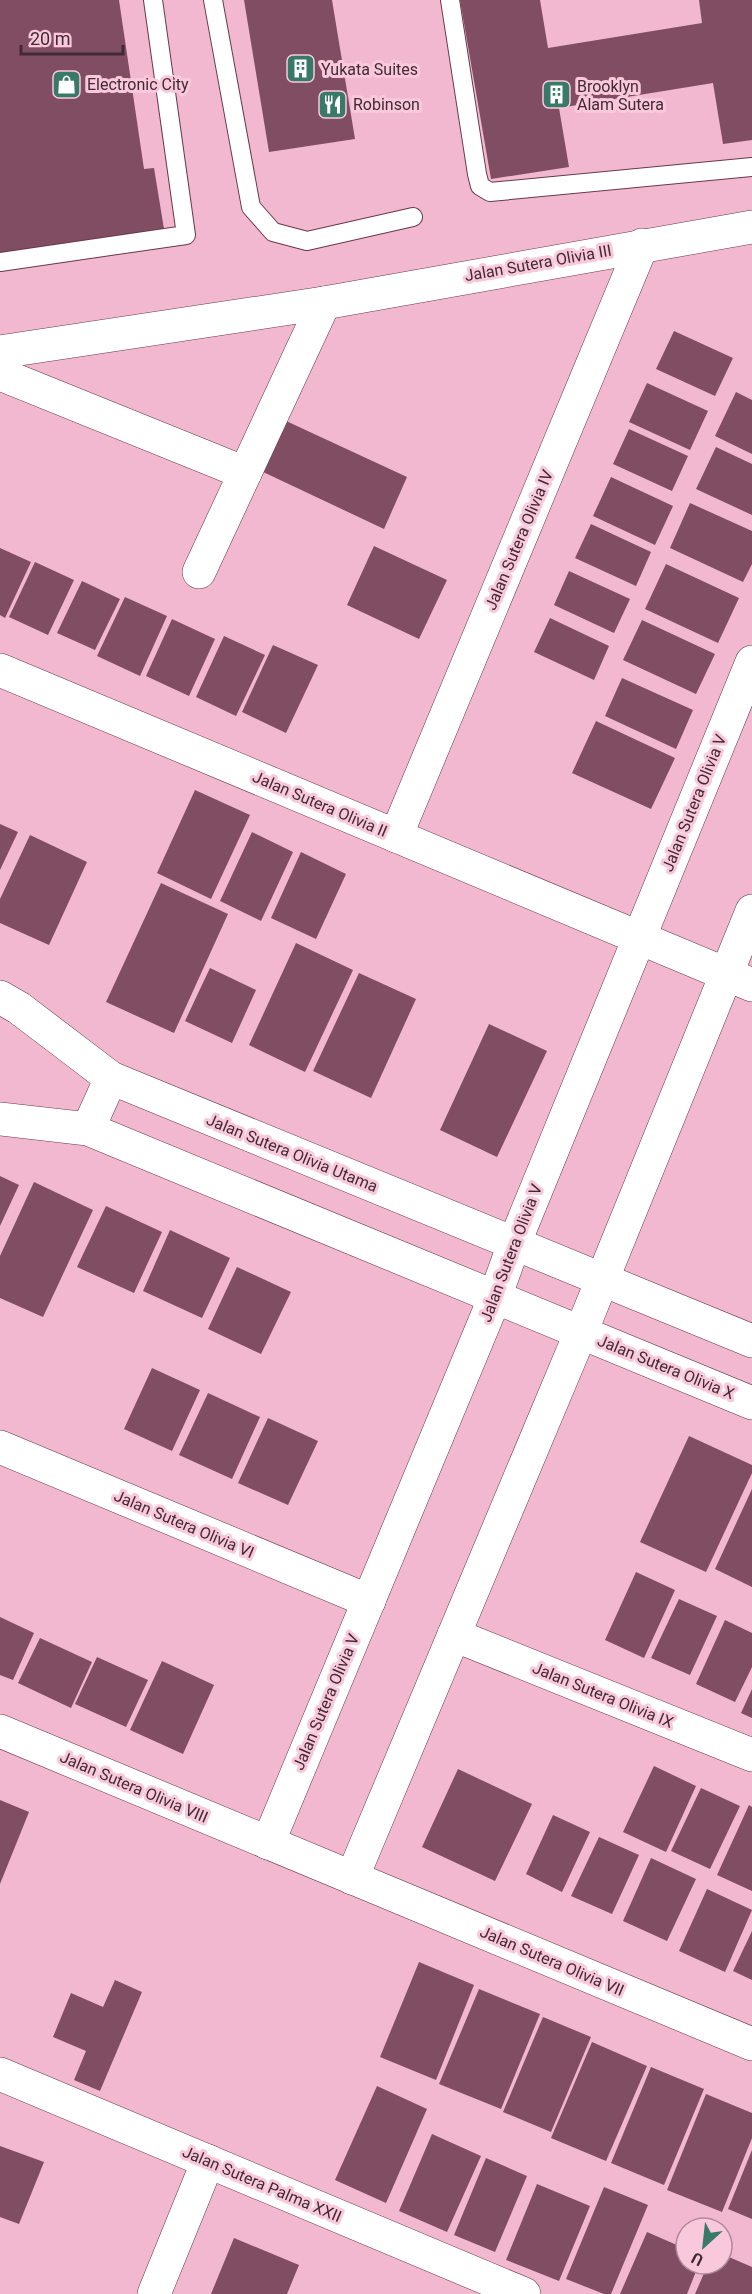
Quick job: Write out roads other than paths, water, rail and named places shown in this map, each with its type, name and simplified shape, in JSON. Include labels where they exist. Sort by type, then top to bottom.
[{"type":"street","name":"Jalan Sutera Olivia III","points":[[0,352],[324,303],[752,226]]},
{"type":"street","name":"Jalan Sutera Olivia IV","points":[[396,836],[642,244]]},
{"type":"street","points":[[199,572],[324,303]]},
{"type":"street","points":[[0,374],[245,473]]},
{"type":"street","name":"Jalan Sutera Olivia V","points":[[268,1843],[495,1297],[514,1244],[752,662]]},
{"type":"street","name":"Jalan Sutera Olivia II","points":[[0,670],[739,980]]},
{"type":"street","points":[[352,1878],[581,1332],[601,1279],[739,980],[752,911]]},
{"type":"street","name":"Jalan Sutera Olivia Utama","points":[[0,997],[19,1008],[111,1078],[601,1279]]},
{"type":"street","points":[[88,1129],[111,1078]]},
{"type":"street","points":[[0,1119],[88,1129],[581,1332]]},
{"type":"street","points":[[601,1279],[752,1341]]},
{"type":"street","name":"Jalan Sutera Olivia X","points":[[581,1332],[752,1403]]},
{"type":"street","name":"Jalan Sutera Olivia VI","points":[[0,1447],[369,1601]]},
{"type":"street","name":"Jalan Sutera Olivia IX","points":[[454,1635],[752,1755]]},
{"type":"street","name":"Jalan Sutera Olivia VIII","points":[[0,1731],[352,1878]]},
{"type":"street","name":"Jalan Sutera Olivia VII","points":[[352,1878],[752,2044]]},
{"type":"street","name":"Jalan Sutera Palma XXII","points":[[0,2074],[524,2294]]},
{"type":"street","points":[[154,2294],[208,2161]]},
{"type":"lane","points":[[0,262],[186,235],[153,0]]},
{"type":"lane","points":[[213,0],[251,207],[273,232],[307,241],[413,217]]},
{"type":"lane","points":[[450,0],[477,174],[480,186],[490,192],[752,167]]},
{"type":"place","name":"Yukata Suites","points":[[300,69]]},
{"type":"place","name":"Electronic City","points":[[66,84]]},
{"type":"place","name":"Brooklyn Alam Sutera","points":[[556,95]]},
{"type":"place","name":"Robinson","points":[[332,104]]}]
